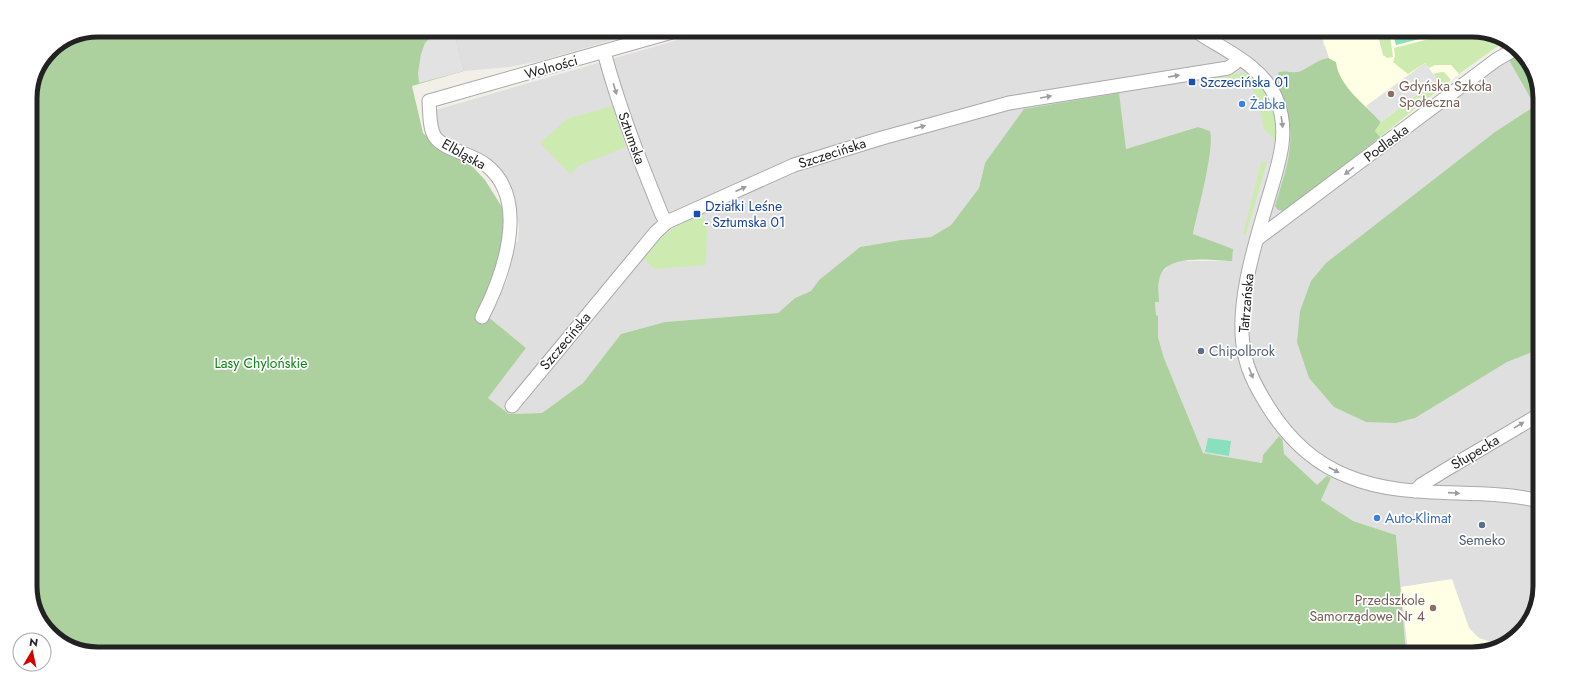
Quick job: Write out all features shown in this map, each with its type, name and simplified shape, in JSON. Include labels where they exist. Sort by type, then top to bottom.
[{"type":"street","name":"Wolności","points":[[429,101],[655,37]]},
{"type":"street","name":"Tatrzańska","points":[[1205,37],[1238,58],[1262,77],[1270,86],[1278,103],[1283,121],[1284,132],[1281,154],[1248,274],[1242,340],[1250,372],[1268,407],[1281,426],[1302,448],[1318,461],[1334,471],[1373,486],[1415,491],[1533,500]]},
{"type":"street","name":"Podlaska","points":[[1257,238],[1496,60],[1511,51]]},
{"type":"street","name":"Sztumska","points":[[604,52],[619,105],[634,146],[662,215],[667,222]]},
{"type":"street","name":"Szczecińska","points":[[512,406],[656,232],[667,222],[787,168],[866,142],[1009,103],[1228,68],[1238,58]]},
{"type":"street","name":"Elbląska","points":[[429,101],[433,132],[438,140],[485,164],[496,174],[506,191],[510,209],[510,228],[496,286],[482,317]]},
{"type":"street","name":"Słupecka","points":[[1415,491],[1447,469],[1533,418]]},
{"type":"shaded area","points":[[431,37],[456,37],[464,71],[419,83],[418,73],[421,54],[425,43]]},
{"type":"shaded area","points":[[456,37],[624,37],[540,61],[510,67],[464,71]]},
{"type":"shaded area","points":[[688,37],[1322,37],[1323,44],[1375,131],[1389,147],[1478,77],[1516,56],[1525,68],[1530,78],[1533,94],[1533,586],[1532,598],[1525,616],[1506,637],[1488,645],[1472,647],[1405,647],[1396,535],[1353,521],[1321,500],[1331,478],[1321,472],[1279,436],[1263,455],[1262,463],[1203,453],[1164,358],[1158,337],[1158,316],[1156,315],[1155,302],[1159,302],[1159,279],[1162,272],[1172,263],[1176,261],[1232,261],[1232,249],[1193,235],[1209,156],[1198,127],[1126,149],[985,163],[979,188],[951,225],[931,237],[901,240],[860,247],[819,280],[811,291],[795,298],[778,313],[665,322],[621,334],[583,383],[542,413],[509,414],[488,398],[526,348],[487,316],[507,281],[516,242],[518,242],[519,227],[515,201],[509,185],[503,176],[440,136],[436,110]]},
{"type":"shaded area","name":"Gdyńska Szkoła Społeczna","points":[[1323,37],[1472,37],[1484,38],[1500,44],[1459,74],[1380,137],[1334,76]]},
{"type":"shaded area","points":[[1425,63],[1437,79],[1381,122],[1366,106]]},
{"type":"shaded area","points":[[1275,161],[1253,235],[1246,235],[1267,164]]},
{"type":"shaded area","points":[[1282,435],[1329,474],[1317,485],[1284,454]]},
{"type":"shaded area","name":"Przedszkole Samorządowe Nr 4","points":[[1452,579],[1469,628],[1479,638],[1494,643],[1472,647],[1407,647],[1401,587]]},
{"type":"green space","name":"Lasy Chylońskie","points":[[98,37],[456,37],[464,71],[412,86],[423,133],[434,143],[473,167],[485,180],[502,207],[505,234],[490,289],[487,316],[526,348],[488,398],[509,414],[542,413],[583,383],[621,334],[665,322],[778,313],[795,298],[811,291],[819,280],[860,247],[901,240],[931,237],[951,225],[979,188],[985,163],[1024,109],[1119,93],[1126,149],[1198,127],[1210,131],[1211,140],[1208,166],[1193,234],[1233,249],[1232,261],[1204,259],[1173,263],[1161,274],[1159,284],[1159,302],[1155,302],[1156,315],[1158,316],[1158,337],[1164,358],[1203,453],[1262,463],[1263,455],[1279,436],[1321,472],[1331,478],[1321,500],[1353,521],[1396,535],[1405,647],[86,646],[67,639],[55,629],[45,616],[38,598],[37,590],[37,94],[39,82],[43,71],[50,61],[67,45],[78,40]]},
{"type":"green space","points":[[1378,37],[1390,37],[1393,57],[1387,58],[1383,55]]},
{"type":"green space","points":[[1394,37],[1427,37],[1396,45]]},
{"type":"green space","points":[[1437,37],[1484,38],[1500,44],[1459,74],[1451,65],[1435,65],[1429,68],[1425,63],[1408,74],[1393,62],[1395,56],[1394,48]]},
{"type":"green space","points":[[1516,56],[1525,68],[1532,86],[1533,102],[1509,60]]},
{"type":"green space","points":[[1328,58],[1336,62],[1338,71],[1347,87],[1381,122],[1375,131],[1380,137],[1285,211],[1278,210],[1275,206],[1288,159],[1290,129],[1288,114],[1283,99],[1274,83],[1279,72],[1299,72],[1320,60]]},
{"type":"green space","points":[[1444,72],[1451,80],[1380,137],[1375,131],[1381,122],[1437,79],[1433,74]]},
{"type":"green space","points":[[1244,73],[1252,78],[1246,85],[1237,81],[1226,83],[1225,75]]},
{"type":"green space","points":[[1223,76],[1224,83],[1210,85],[1209,78]]},
{"type":"green space","points":[[1258,83],[1267,96],[1273,111],[1277,142],[1264,129],[1259,103],[1252,90]]},
{"type":"green space","points":[[612,106],[626,147],[580,165],[570,174],[540,143],[567,119]]},
{"type":"green space","points":[[1533,107],[1533,352],[1507,362],[1415,418],[1396,423],[1366,422],[1334,407],[1309,378],[1297,342],[1300,311],[1311,281],[1326,263],[1495,132]]},
{"type":"green space","points":[[1267,162],[1246,235],[1243,234],[1261,163]]},
{"type":"green space","points":[[702,213],[707,228],[706,265],[655,269],[643,258],[656,243],[670,231]]},
{"type":"green space","points":[[1208,438],[1231,441],[1229,456],[1205,452]]},
{"type":"place","name":"Szczecińska 01","points":[[1192,82]]},
{"type":"place","name":"Gdyńska Szkoła Społeczna","points":[[1391,94]]},
{"type":"place","name":"Żabka","points":[[1242,104]]},
{"type":"place","name":"Działki Leśne - Sztumska 01","points":[[697,214]]},
{"type":"place","name":"Chipolbrok","points":[[1201,351]]},
{"type":"place","name":"Auto-Klimat","points":[[1377,518]]},
{"type":"place","name":"Semeko","points":[[1482,525]]},
{"type":"place","name":"Przedszkole Samorządowe Nr 4","points":[[1433,608]]}]
